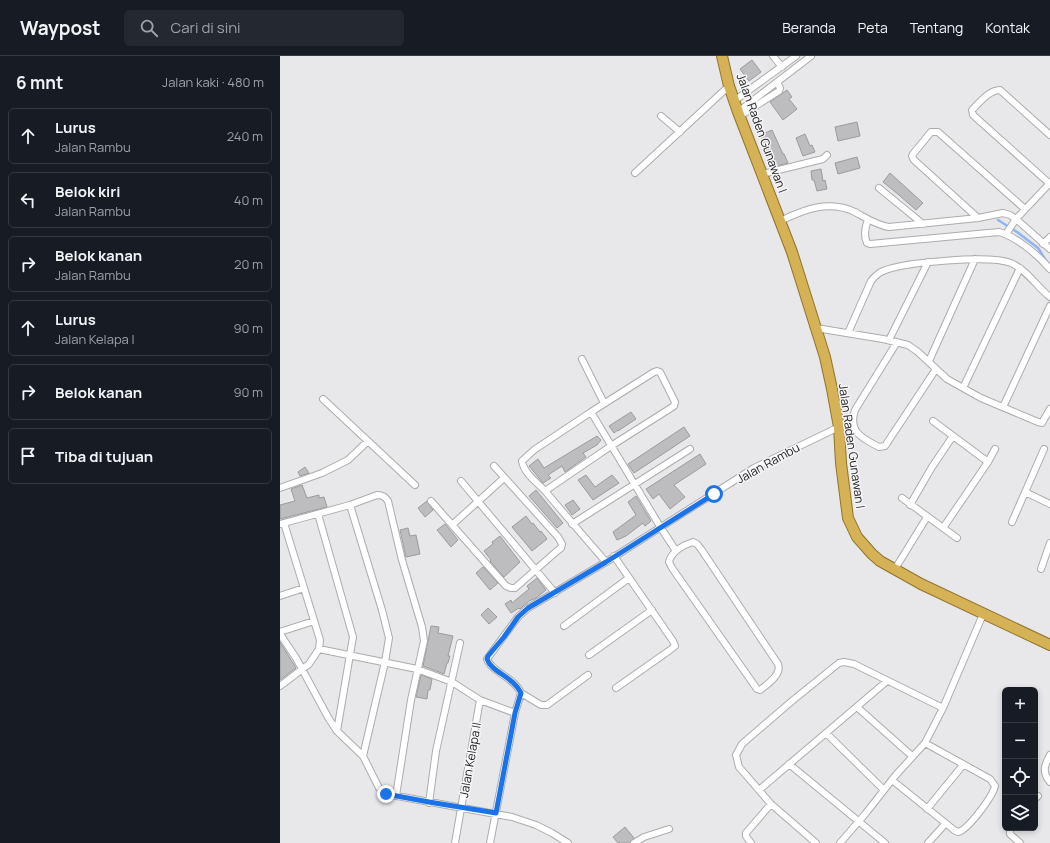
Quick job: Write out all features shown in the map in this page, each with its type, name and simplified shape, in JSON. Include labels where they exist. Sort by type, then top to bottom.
[{"type":"highway","name":"Jalan Raden Gunawan I","points":[[722,56],[734,101],[792,252],[816,328],[832,389],[839,427],[841,463],[848,518],[857,537],[880,561],[922,584],[984,612],[1050,645]]},
{"type":"street","points":[[739,114],[779,91],[780,68],[773,56]]},
{"type":"street","points":[[734,101],[796,56]]},
{"type":"street","points":[[780,80],[811,56]]},
{"type":"street","points":[[635,173],[729,86]]},
{"type":"street","points":[[867,223],[865,234],[867,243],[872,244],[1008,230],[1016,219],[1050,184],[973,115],[972,110],[986,96],[995,90],[1000,90],[1050,135]]},
{"type":"street","points":[[661,116],[680,132]]},
{"type":"street","points":[[978,218],[914,160],[912,156],[913,154],[931,132],[938,132],[1025,210]]},
{"type":"street","points":[[762,174],[823,159],[827,155]]},
{"type":"street","points":[[879,188],[922,224]]},
{"type":"street","points":[[780,222],[804,210],[829,207],[845,209],[854,212],[867,223],[889,227],[978,218],[1003,213],[1016,219],[1050,249]]},
{"type":"street","points":[[1008,230],[1036,254],[1050,269]]},
{"type":"street","points":[[1044,244],[1050,237]]},
{"type":"street","points":[[848,333],[871,281],[876,275],[884,270],[928,262],[975,259],[1009,263],[1020,268],[1039,289],[1050,297]]},
{"type":"street","points":[[929,362],[975,259]]},
{"type":"street","points":[[889,340],[928,262]]},
{"type":"street","points":[[963,388],[1020,268]]},
{"type":"street","points":[[1003,407],[1050,306]]},
{"type":"street","points":[[816,328],[889,340],[913,348],[947,379],[981,398],[1040,423],[1044,421],[1050,409]]},
{"type":"street","points":[[897,342],[855,410],[852,422],[854,430],[858,434],[879,447],[885,446],[936,369]]},
{"type":"street","points":[[582,359],[604,403]]},
{"type":"street","points":[[545,491],[611,446],[674,407],[675,404],[660,372],[657,371],[604,403],[534,450],[522,461],[522,466],[606,562]]},
{"type":"street","points":[[323,399],[415,485]]},
{"type":"street","points":[[591,412],[676,551]]},
{"type":"street","points":[[932,421],[988,462]]},
{"type":"street","name":"Jalan Rambu","points":[[521,693],[519,688],[509,678],[489,664],[487,659],[523,612],[769,460],[839,427]]},
{"type":"street","points":[[910,505],[932,467],[953,436]]},
{"type":"street","points":[[280,488],[322,473],[348,460],[368,441]]},
{"type":"street","points":[[572,524],[634,483],[690,449]]},
{"type":"street","points":[[943,528],[988,462],[995,449]]},
{"type":"street","points":[[1012,522],[1044,449]]},
{"type":"street","points":[[431,502],[504,583],[511,588],[518,587],[561,548],[561,542],[494,466]]},
{"type":"street","points":[[452,525],[504,478]]},
{"type":"street","points":[[461,481],[555,592]]},
{"type":"street","points":[[1025,492],[1050,504]]},
{"type":"street","points":[[280,686],[309,664],[319,649],[320,640],[282,524],[350,505],[378,495],[386,497],[402,560],[422,627],[424,641],[417,669],[396,796]]},
{"type":"street","points":[[902,498],[957,538]]},
{"type":"street","points":[[350,505],[389,638],[385,662],[363,756]]},
{"type":"street","points":[[318,514],[353,637],[351,657],[337,731]]},
{"type":"street","points":[[895,569],[927,517]]},
{"type":"street","points":[[693,542],[697,544],[778,664],[780,668],[779,672],[762,689],[757,689],[672,568],[669,562],[676,551],[693,542]]},
{"type":"street","points":[[1041,569],[1050,543]]},
{"type":"street","points":[[614,556],[675,646],[616,688]]},
{"type":"street","points":[[564,626],[629,578]]},
{"type":"street","points":[[280,596],[304,588]]},
{"type":"street","points":[[590,655],[652,610]]},
{"type":"street","points":[[840,843],[924,743],[943,708],[984,612]]},
{"type":"street","points":[[314,620],[280,633],[324,711],[337,731],[363,756],[379,788],[386,794],[496,813],[524,820],[552,833],[568,843]]},
{"type":"street","points":[[429,802],[436,751],[460,643]]},
{"type":"street","points":[[319,649],[351,657],[417,669],[452,682],[480,700],[515,713]]},
{"type":"street","points":[[816,843],[771,804],[739,767],[736,755],[742,744],[835,666],[844,662],[854,664],[943,708]]},
{"type":"street","points":[[490,843],[515,713],[521,693],[541,704],[547,705],[588,675]]},
{"type":"street","points":[[758,790],[887,681]]},
{"type":"street","name":"Jalan Kelapa II","points":[[455,843],[480,700]]},
{"type":"street","points":[[857,707],[912,756]]},
{"type":"street","points":[[826,733],[884,790]]},
{"type":"street","points":[[892,780],[945,824],[958,832],[964,830],[994,791],[994,783],[924,743]]},
{"type":"street","points":[[1050,756],[1044,767],[1044,774],[1050,782]]},
{"type":"street","points":[[790,764],[885,843]]},
{"type":"street","points":[[927,809],[963,765]]},
{"type":"street","points":[[751,843],[746,836],[746,833],[771,804]]},
{"type":"street","points":[[928,843],[945,824]]},
{"type":"street","points":[[634,843],[644,837],[669,829]]},
{"type":"street","points":[[1010,831],[1010,834],[1020,843]]},
{"type":"building","points":[[752,60],[761,72],[749,81],[740,69]]},
{"type":"building","points":[[787,90],[792,97],[789,99],[797,109],[783,120],[770,102]]},
{"type":"building","points":[[857,122],[860,136],[838,141],[835,127]]},
{"type":"building","points":[[772,130],[788,163],[776,166],[773,156],[770,157],[760,135]]},
{"type":"building","points":[[805,134],[810,146],[812,145],[815,152],[803,156],[796,138]]},
{"type":"building","points":[[857,157],[860,168],[838,174],[835,163]]},
{"type":"building","points":[[821,169],[823,181],[825,180],[827,189],[817,191],[814,180],[812,180],[811,171]]},
{"type":"building","points":[[890,173],[923,203],[916,210],[883,182]]},
{"type":"building","points":[[631,412],[636,419],[614,433],[609,426]]},
{"type":"building","points":[[684,427],[690,436],[634,473],[628,464]]},
{"type":"building","points":[[597,436],[601,440],[597,445],[583,453],[586,457],[565,472],[562,466],[548,475],[551,478],[543,483],[529,466],[538,459],[544,468]]},
{"type":"building","points":[[700,454],[706,464],[674,485],[685,497],[670,509],[659,494],[653,499],[646,489]]},
{"type":"building","points":[[305,467],[309,473],[300,476],[298,472]]},
{"type":"building","points":[[586,475],[595,487],[612,475],[619,483],[593,500],[578,480]]},
{"type":"building","points":[[302,485],[307,498],[319,495],[319,498],[324,497],[327,507],[280,519],[280,505],[295,501],[291,489]]},
{"type":"building","points":[[536,490],[563,523],[557,528],[529,496]]},
{"type":"building","points":[[636,496],[651,521],[645,526],[643,523],[626,536],[617,540],[613,532],[636,515],[628,502]]},
{"type":"building","points":[[573,500],[580,509],[572,515],[565,505]]},
{"type":"building","points":[[427,501],[433,510],[425,517],[418,508]]},
{"type":"building","points":[[526,516],[547,539],[532,551],[512,527]]},
{"type":"building","points":[[445,524],[458,540],[451,547],[437,530]]},
{"type":"building","points":[[408,528],[410,536],[416,535],[420,554],[406,557],[400,530]]},
{"type":"building","points":[[500,536],[520,562],[504,577],[490,561],[491,560],[484,551]]},
{"type":"building","points":[[483,567],[498,583],[490,590],[476,573]]},
{"type":"building","points":[[537,578],[546,590],[520,609],[519,608],[511,613],[505,604],[511,600],[512,603],[529,589],[527,586]]},
{"type":"building","points":[[488,608],[497,617],[489,624],[481,615]]},
{"type":"building","points":[[431,626],[439,627],[438,633],[453,636],[448,656],[450,656],[444,674],[423,666]]},
{"type":"building","points":[[280,642],[296,668],[280,680]]},
{"type":"building","points":[[421,675],[432,679],[430,690],[428,690],[427,699],[416,697]]},
{"type":"building","points":[[625,827],[634,838],[630,843],[618,843],[613,837]]},
{"type":"waterway","points":[[998,220],[1038,248],[1047,262]]},
{"type":"route","points":[[386,794],[496,813],[515,713],[521,693],[519,688],[509,678],[489,664],[487,659],[488,656],[518,617],[528,608],[606,562],[714,494]]}]
